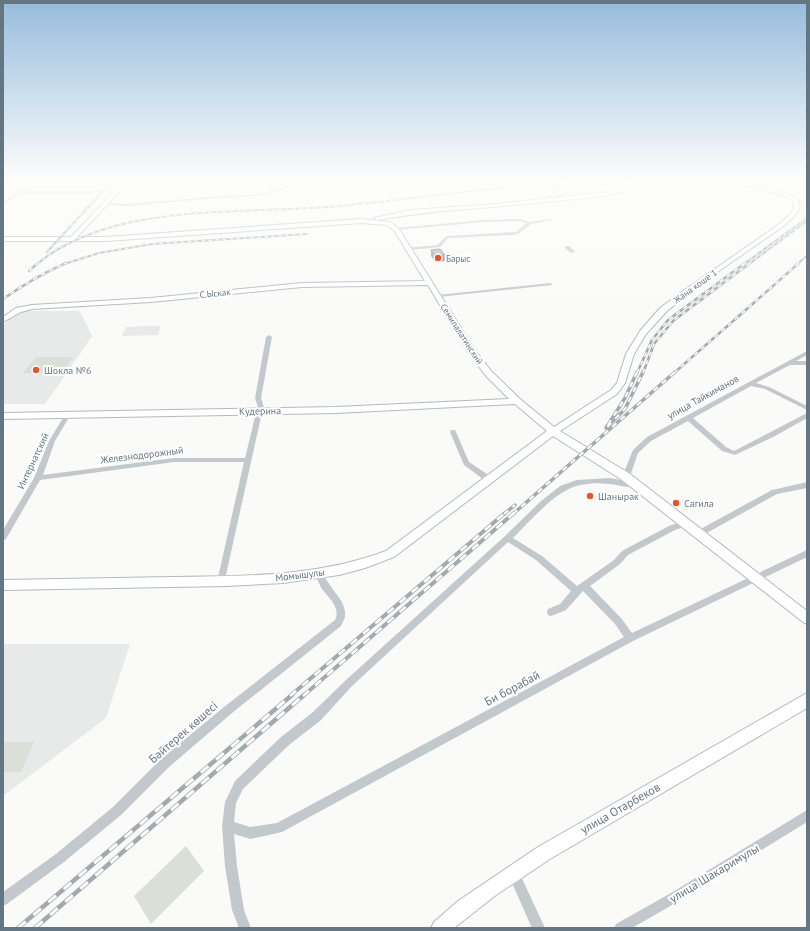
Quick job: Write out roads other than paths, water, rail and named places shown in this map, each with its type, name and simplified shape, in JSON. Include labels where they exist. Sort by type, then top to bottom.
[{"type":"street","points":[[74,238],[86,223]]},
{"type":"street","points":[[3,239],[106,239],[336,223]]},
{"type":"street","name":"Семипалатинский","points":[[389,223],[396,229],[475,356],[490,374],[517,401],[553,430],[626,477],[758,578],[807,618]]},
{"type":"street","points":[[396,229],[456,223]]},
{"type":"street","points":[[409,249],[438,246],[447,237],[454,236],[517,234],[529,223]]},
{"type":"street","name":"Жана коше 1","points":[[553,430],[589,409],[614,392],[621,383],[630,354],[640,338],[663,310],[691,288],[784,223]]},
{"type":"street","points":[[567,247],[572,252]]},
{"type":"street","name":"С.Ыскак","points":[[3,320],[19,310],[32,308],[151,300],[302,285],[430,283]]},
{"type":"street","points":[[438,296],[550,284]]},
{"type":"street","points":[[221,582],[258,417],[262,411],[258,398],[269,337]]},
{"type":"street","name":"улица Тайкиманов","points":[[626,477],[635,452],[649,439],[807,353]]},
{"type":"street","points":[[787,363],[798,362],[807,364]]},
{"type":"street","points":[[751,384],[767,388],[807,408]]},
{"type":"street","name":"Кудерина","points":[[3,416],[336,410],[517,401]]},
{"type":"street","points":[[797,402],[807,402]]},
{"type":"street","name":"Интернатский","points":[[3,537],[38,478],[52,441],[68,414]]},
{"type":"street","points":[[689,418],[724,449],[735,453],[807,415]]},
{"type":"street","name":"Момышулы","points":[[3,585],[221,582],[319,574],[372,562],[390,554],[490,480],[553,430]]},
{"type":"street","points":[[453,432],[466,463],[490,480]]},
{"type":"street","name":"Железнодорожный","points":[[38,478],[174,460],[249,460]]},
{"type":"street","points":[[244,928],[238,910],[231,866],[228,826],[231,802],[239,784],[285,742],[317,716],[349,683],[563,488],[580,482],[610,481],[635,484]]},
{"type":"street","points":[[700,533],[775,492],[807,485]]},
{"type":"street","points":[[551,612],[562,607],[580,589],[618,562],[625,552],[672,528],[687,523]]},
{"type":"street","points":[[508,538],[539,558],[580,589],[618,621],[630,638]]},
{"type":"street","name":"Би борабай","points":[[228,826],[250,833],[278,828],[630,638],[758,578],[807,553]]},
{"type":"street","name":"Бәйтерек көшесі","points":[[3,900],[60,858],[118,811],[165,763],[228,710],[338,623],[341,619],[341,611],[337,601],[320,581],[319,574]]},
{"type":"street","name":"улица Отарбеков","points":[[440,928],[452,917],[513,872],[550,849],[807,700]]},
{"type":"street","name":"улица Шакаримулы","points":[[620,928],[675,897],[807,816]]},
{"type":"street","points":[[513,872],[539,928]]},
{"type":"railway","points":[[47,252],[73,223]]},
{"type":"railway","points":[[37,264],[67,244],[100,230],[127,223]]},
{"type":"railway","points":[[744,264],[800,223]]},
{"type":"railway","points":[[749,264],[804,223]]},
{"type":"railway","points":[[64,264],[99,253],[152,244],[307,234]]},
{"type":"railway","points":[[797,264],[807,256]]},
{"type":"railway","points":[[29,271],[38,263]]},
{"type":"railway","points":[[3,299],[33,280],[66,263]]},
{"type":"railway","points":[[637,373],[652,340],[668,320],[745,263]]},
{"type":"railway","points":[[643,373],[654,344],[673,321],[750,263]]},
{"type":"railway","points":[[674,373],[799,263]]},
{"type":"railway","points":[[637,372],[625,398],[606,428],[625,409],[643,372]]},
{"type":"railway","points":[[513,514],[675,372]]},
{"type":"railway","points":[[504,514],[515,505]]},
{"type":"railway","points":[[290,696],[505,513]]},
{"type":"railway","points":[[303,696],[514,513]]},
{"type":"railway","points":[[18,928],[292,695]]},
{"type":"railway","points":[[35,928],[304,695]]},
{"type":"place","name":"Барыс","points":[[438,258]]},
{"type":"place","name":"Шокла №6","points":[[36,370]]},
{"type":"place","name":"Шанырак","points":[[590,496]]},
{"type":"place","name":"Сагила","points":[[676,503]]}]
